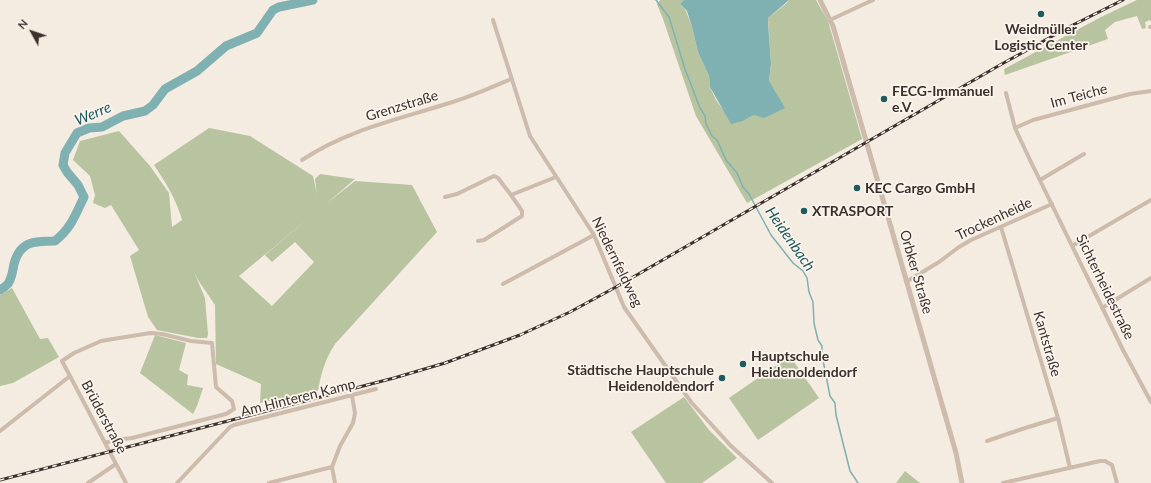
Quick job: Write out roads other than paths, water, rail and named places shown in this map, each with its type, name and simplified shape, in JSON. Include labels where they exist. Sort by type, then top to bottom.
[{"type":"street","name":"Orbker Straße","points":[[820,0],[830,20],[956,453],[962,483]]},
{"type":"street","points":[[830,20],[873,0]]},
{"type":"street","name":"Niedernfeldweg","points":[[493,20],[530,136],[594,235],[624,308],[689,400],[731,446],[772,483]]},
{"type":"street","name":"Grenzstraße","points":[[302,160],[321,148],[346,136],[386,121],[447,104],[511,79]]},
{"type":"street","name":"Im Teiche","points":[[1015,128],[1033,120],[1130,94],[1151,91]]},
{"type":"street","name":"Sichterheidestraße","points":[[1006,93],[1015,128],[1102,308],[1151,402]]},
{"type":"street","points":[[1040,180],[1084,154]]},
{"type":"street","points":[[445,197],[457,194],[494,176],[498,178],[511,195],[522,211],[522,216],[484,240],[478,241]]},
{"type":"street","points":[[511,195],[556,177]]},
{"type":"street","points":[[1072,246],[1151,200]]},
{"type":"street","name":"Trockenheide","points":[[906,282],[971,240],[1052,204]]},
{"type":"street","name":"Kantstraße","points":[[1001,227],[1058,418],[1070,468]]},
{"type":"street","points":[[502,284],[594,235]]},
{"type":"street","points":[[1102,308],[1151,278]]},
{"type":"street","name":"Brüderstraße","points":[[105,443],[114,440],[132,438],[226,414],[234,409],[232,401],[216,387],[212,343],[191,341],[151,333],[101,341],[74,353],[62,361],[70,376],[105,443],[126,483]]},
{"type":"street","points":[[0,431],[70,376]]},
{"type":"street","name":"Am Hinteren Kamp","points":[[177,483],[234,425],[376,389]]},
{"type":"street","points":[[335,483],[332,467],[340,446],[353,423],[356,413],[352,396]]},
{"type":"street","points":[[987,441],[1058,418]]},
{"type":"street","points":[[1003,483],[1105,461],[1112,465],[1116,483]]},
{"type":"street","points":[[88,483],[116,464]]},
{"type":"street","points":[[269,483],[332,467]]},
{"type":"water","points":[[684,0],[788,0],[768,18],[771,64],[769,81],[785,108],[764,118],[754,115],[743,121],[731,124],[710,87],[709,76],[698,52],[687,11],[680,4]]},
{"type":"waterway","name":"Werre","points":[[0,290],[8,283],[12,275],[17,256],[24,247],[34,242],[55,241],[65,231],[75,216],[84,197],[78,185],[63,165],[65,153],[77,133],[89,128],[102,127],[123,116],[145,111],[153,105],[165,89],[197,71],[226,46],[257,33],[273,10],[279,7],[313,0]]},
{"type":"waterway","name":"Heidenbach","points":[[656,0],[669,17],[685,69],[712,136],[717,140],[726,160],[737,173],[743,187],[749,194],[771,235],[793,263],[803,271],[807,278],[809,292],[813,302],[814,323],[818,340],[822,346],[822,355],[830,396],[835,403],[836,415],[850,471],[858,483]]},
{"type":"railway","points":[[0,480],[394,378],[445,363],[520,335],[570,312],[616,287],[1000,65],[1069,27],[1123,0]]},
{"type":"place","name":"Weidmüller Logistic Center","points":[[1041,14]]},
{"type":"place","name":"FECG-Immanuel e.V.","points":[[884,99]]},
{"type":"place","name":"KEC Cargo GmbH","points":[[857,188]]},
{"type":"place","name":"XTRASPORT","points":[[804,211]]},
{"type":"place","name":"Hauptschule Heidenoldendorf","points":[[743,364]]},
{"type":"place","name":"Städtische Hauptschule Heidenoldendorf","points":[[722,378]]}]
